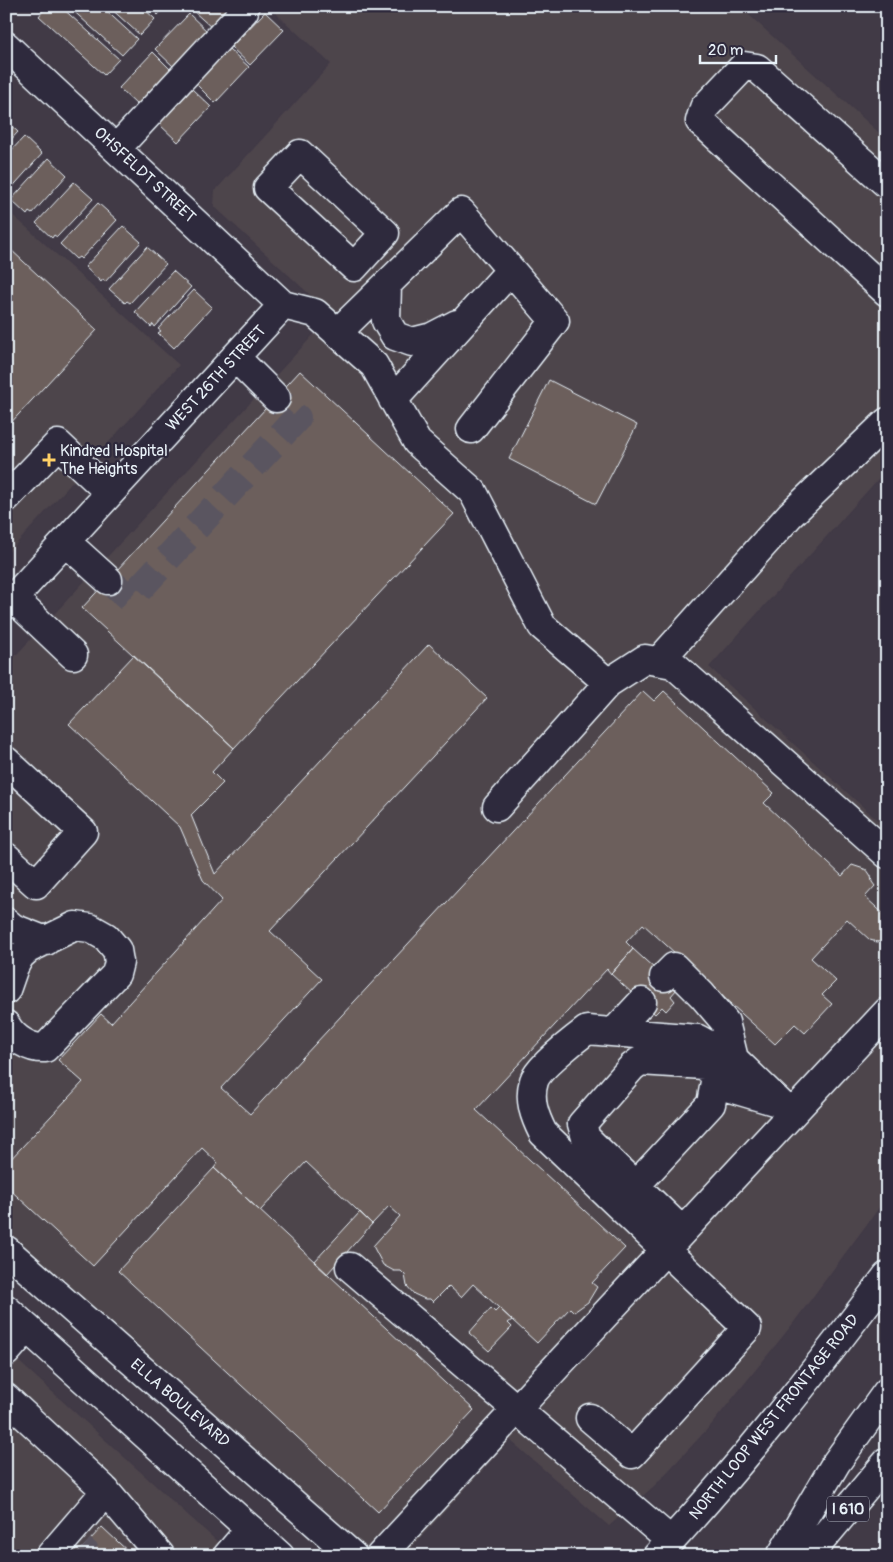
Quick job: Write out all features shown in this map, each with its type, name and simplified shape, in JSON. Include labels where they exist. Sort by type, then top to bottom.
[{"type":"main road","points":[[116,149],[244,11]]},
{"type":"main road","name":"OHSFELDT STREET","points":[[6,46],[283,304]]},
{"type":"main road","points":[[887,184],[757,68],[744,66],[704,108],[700,121],[887,292]]},
{"type":"main road","points":[[337,333],[461,212],[555,321],[471,429]]},
{"type":"main road","points":[[370,250],[393,278],[386,321],[395,336],[412,342],[432,337],[468,318]]},
{"type":"main road","points":[[393,400],[512,270]]},
{"type":"main road","points":[[283,304],[315,313],[374,365],[417,442],[473,492],[542,626],[608,683]]},
{"type":"main road","name":"WEST 26TH STREET","points":[[10,602],[283,304]]},
{"type":"main road","points":[[235,357],[276,398]]},
{"type":"main road","points":[[659,661],[790,515],[884,430]]},
{"type":"main road","points":[[6,498],[58,444],[110,493]]},
{"type":"main road","points":[[66,542],[108,580]]},
{"type":"main road","points":[[10,602],[73,656]]},
{"type":"main road","points":[[497,807],[608,683],[646,659],[673,664],[887,854]]},
{"type":"main road","points":[[6,761],[83,832],[36,884],[6,858]]},
{"type":"main road","points":[[6,922],[13,928],[46,941]]},
{"type":"main road","points":[[6,1025],[27,1046],[36,1049],[45,1048],[116,974],[120,962],[117,950],[106,937],[90,928],[75,926],[28,949],[20,956],[7,977]]},
{"type":"main road","points":[[635,1186],[711,1104],[725,1068],[725,1022],[674,967],[664,977]]},
{"type":"main road","points":[[614,1032],[642,1002]]},
{"type":"main road","points":[[380,1556],[674,1240],[786,1109],[887,1012]]},
{"type":"main road","points":[[674,1240],[543,1133],[534,1115],[532,1095],[534,1079],[565,1046],[587,1030],[698,1039],[725,1068],[786,1109]]},
{"type":"main road","points":[[590,1418],[632,1454],[747,1328],[674,1240],[635,1186],[586,1138],[582,1124],[632,1067],[640,1061],[725,1068]]},
{"type":"main road","name":"ELLA BOULEVARD","points":[[6,1250],[353,1556]]},
{"type":"main road","points":[[350,1267],[517,1409],[664,1548]]},
{"type":"main road","name":"NORTH LOOP WEST FRONTAGE ROAD","points":[[664,1548],[697,1514],[771,1426],[887,1276]]},
{"type":"main road","points":[[6,1309],[280,1556]]},
{"type":"main road","points":[[6,1352],[27,1328]]},
{"type":"main road","points":[[781,1556],[836,1463],[887,1392]]},
{"type":"main road","points":[[6,1398],[106,1491],[160,1554],[159,1556]]},
{"type":"main road","name":"I 610","points":[[808,1556],[887,1462]]},
{"type":"main road","points":[[66,1547],[106,1491]]},
{"type":"main road","points":[[227,1556],[250,1529]]},
{"type":"shaded area","points":[[268,6],[739,6],[887,140],[887,469],[709,667],[887,829],[887,1197],[791,1326],[711,1425],[655,1485],[609,1526],[510,1440],[404,1556],[373,1556],[6,1234],[6,666],[332,315],[214,206],[215,191],[331,64]]},
{"type":"shaded area","name":"Kindred Hospital The Heights","points":[[6,209],[179,365],[6,555]]},
{"type":"shaded area","points":[[6,1350],[233,1556],[6,1556]]},
{"type":"building","points":[[47,6],[60,6],[119,59],[104,75],[39,16]]},
{"type":"building","points":[[68,6],[101,6],[137,39],[122,55]]},
{"type":"building","points":[[108,6],[141,6],[155,19],[140,35]]},
{"type":"building","points":[[148,6],[166,6],[158,15]]},
{"type":"building","points":[[196,6],[232,6],[212,28],[192,10]]},
{"type":"building","points":[[265,12],[284,30],[250,65],[231,47]]},
{"type":"building","points":[[189,14],[208,32],[174,67],[155,49]]},
{"type":"building","points":[[229,49],[249,67],[215,103],[196,84]]},
{"type":"building","points":[[153,52],[172,71],[138,106],[119,88]]},
{"type":"building","points":[[192,89],[211,107],[178,142],[159,124]]},
{"type":"building","points":[[6,121],[18,132],[6,145]]},
{"type":"building","points":[[24,137],[42,154],[7,193],[6,156]]},
{"type":"building","points":[[49,158],[67,175],[32,214],[29,212],[27,215],[11,200]]},
{"type":"building","points":[[74,182],[93,199],[57,237],[54,235],[52,238],[36,223]]},
{"type":"building","points":[[98,203],[117,220],[81,259],[79,257],[76,259],[60,244]]},
{"type":"building","points":[[123,226],[141,242],[105,282],[103,279],[101,282],[85,267]]},
{"type":"building","points":[[147,247],[166,264],[130,303],[127,301],[125,303],[109,289]]},
{"type":"building","points":[[9,248],[97,330],[6,428],[6,251]]},
{"type":"building","points":[[173,271],[191,287],[155,327],[153,324],[151,327],[135,312]]},
{"type":"building","points":[[194,290],[212,307],[174,348],[158,333],[161,331],[158,329]]},
{"type":"building","points":[[300,371],[454,514],[234,748],[82,608]]},
{"type":"building","points":[[549,380],[637,425],[596,504],[509,459]]},
{"type":"building","points":[[429,644],[487,698],[270,931],[322,979],[221,1088],[250,1114],[643,691],[654,701],[664,691],[774,793],[764,803],[842,876],[852,865],[867,870],[875,886],[865,897],[887,917],[887,939],[884,941],[870,940],[847,919],[811,958],[836,981],[822,995],[832,1004],[805,1033],[795,1024],[775,1044],[643,924],[626,942],[633,949],[611,974],[607,969],[476,1110],[625,1248],[592,1283],[597,1287],[588,1302],[574,1312],[570,1308],[537,1343],[473,1284],[461,1297],[449,1286],[433,1302],[430,1299],[414,1294],[407,1286],[405,1275],[401,1271],[394,1271],[383,1265],[373,1246],[400,1216],[389,1206],[372,1224],[306,1162],[260,1211],[214,1168],[218,1163],[202,1148],[93,1266],[6,1186],[6,1164],[83,1082],[58,1060],[101,1014],[111,1023],[222,900],[203,880],[180,827],[69,724],[134,655],[234,748],[212,772],[223,783],[191,815],[215,874]]},
{"type":"building","points":[[633,949],[677,989],[671,996],[675,1001],[666,1011],[662,1007],[655,1014],[611,974]]},
{"type":"building","points":[[214,1168],[474,1410],[378,1512],[118,1271]]},
{"type":"building","points":[[360,1212],[372,1224],[327,1274],[314,1262]]},
{"type":"building","points":[[491,1308],[495,1312],[499,1308],[512,1320],[508,1323],[512,1327],[489,1351],[469,1333]]},
{"type":"building","points":[[102,1527],[133,1556],[75,1556]]},
{"type":"tunnel","points":[[108,580],[130,599],[297,418],[276,398]]},
{"type":"tunnel","points":[[81,1549],[89,1556]]},
{"type":"place","name":"Kindred Hospital The Heights","points":[[49,460]]}]
